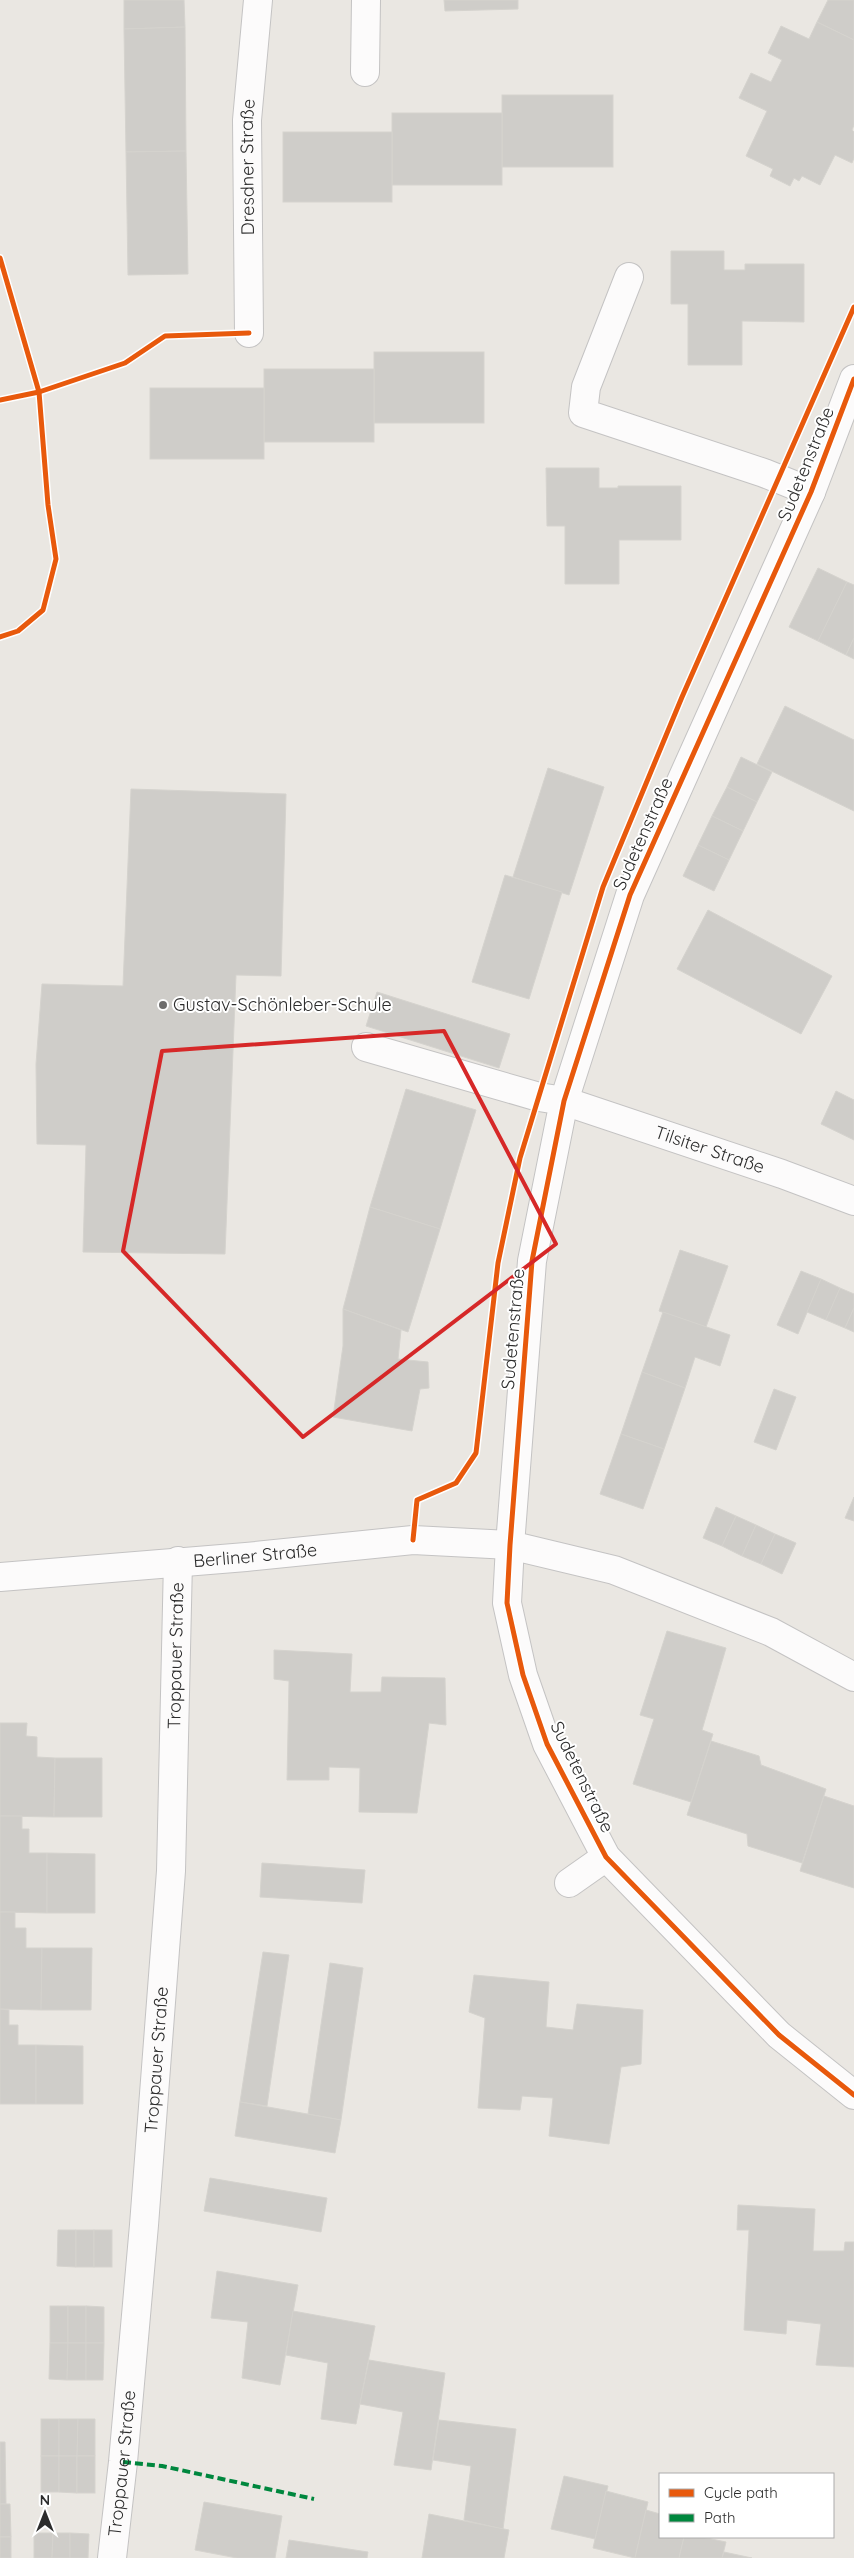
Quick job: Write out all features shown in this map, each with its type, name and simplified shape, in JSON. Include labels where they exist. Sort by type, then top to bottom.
[{"type":"street","name":"Dresdner Straße","points":[[249,333],[248,120],[258,0]]},
{"type":"street","points":[[365,72],[366,0]]},
{"type":"street","points":[[629,276],[586,387],[583,413],[779,478],[811,492]]},
{"type":"street","name":"Sudetenstraße","points":[[850,2083],[779,2035],[606,1857],[548,1744],[523,1675],[507,1603],[532,1261],[564,1101],[630,895],[811,492],[854,379]]},
{"type":"street","name":"Tilsiter Straße","points":[[366,1047],[538,1097],[564,1101],[782,1174],[854,1201]]},
{"type":"street","name":"Berliner Straße","points":[[0,1577],[178,1561],[246,1557],[413,1540],[510,1545]]},
{"type":"street","points":[[510,1545],[614,1570],[771,1632],[854,1677]]},
{"type":"street","name":"Troppauer Straße","points":[[112,2558],[123,2462],[144,2225],[171,1871],[178,1561]]},
{"type":"street","points":[[569,1883],[606,1857]]},
{"type":"highlighted area","points":[[444,1031],[556,1244],[303,1437],[123,1251],[162,1051]]},
{"type":"building","points":[[124,0],[184,0],[185,27],[124,29]]},
{"type":"building","points":[[444,0],[518,0],[518,9],[445,11]]},
{"type":"building","points":[[828,0],[854,0],[854,40],[817,22]]},
{"type":"building","points":[[817,22],[854,40],[854,125],[852,130],[854,132],[854,158],[852,163],[835,155],[820,185],[802,176],[799,181],[794,178],[790,186],[770,176],[773,169],[746,156],[767,111],[739,98],[751,73],[771,82],[782,60],[768,53],[781,26],[809,39]]},
{"type":"building","points":[[185,27],[186,151],[126,152],[124,29]]},
{"type":"building","points":[[502,95],[613,95],[613,167],[502,167]]},
{"type":"building","points":[[392,113],[502,113],[502,185],[392,185]]},
{"type":"building","points":[[283,132],[392,132],[392,202],[283,202]]},
{"type":"building","points":[[186,151],[188,274],[128,275],[126,152]]},
{"type":"building","points":[[671,251],[724,251],[724,270],[745,270],[745,264],[804,264],[804,322],[742,321],[742,365],[688,365],[688,304],[671,304]]},
{"type":"building","points":[[374,352],[484,352],[484,423],[374,423]]},
{"type":"building","points":[[264,369],[374,369],[374,442],[264,442]]},
{"type":"building","points":[[150,388],[264,388],[264,459],[150,459]]},
{"type":"building","points":[[546,468],[599,468],[599,488],[618,488],[618,486],[681,486],[681,540],[619,540],[619,584],[565,584],[565,526],[547,526]]},
{"type":"building","points":[[818,568],[847,582],[818,641],[789,627]]},
{"type":"building","points":[[847,582],[854,585],[854,638],[846,655],[818,641]]},
{"type":"building","points":[[854,638],[854,659],[846,655]]},
{"type":"building","points":[[785,706],[854,740],[854,811],[757,764]]},
{"type":"building","points":[[741,757],[772,772],[757,802],[727,787]]},
{"type":"building","points":[[548,768],[604,787],[569,895],[513,877]]},
{"type":"building","points":[[727,787],[757,802],[743,831],[712,816]]},
{"type":"building","name":"Gustav-Schönleber-Schule","points":[[131,789],[286,794],[281,976],[236,975],[225,1254],[83,1252],[86,1145],[37,1144],[36,1064],[42,984],[123,986]]},
{"type":"building","points":[[712,816],[743,831],[729,860],[698,845]]},
{"type":"building","points":[[698,845],[729,860],[714,891],[683,876]]},
{"type":"building","points":[[505,875],[562,892],[529,999],[472,982]]},
{"type":"building","points":[[708,910],[832,976],[801,1034],[677,969]]},
{"type":"building","points":[[377,992],[510,1034],[499,1068],[366,1026]]},
{"type":"building","points":[[406,1089],[476,1110],[440,1229],[370,1207]]},
{"type":"building","points":[[836,1091],[854,1100],[854,1140],[821,1124]]},
{"type":"building","points":[[370,1207],[440,1229],[408,1332],[343,1309]]},
{"type":"building","points":[[680,1250],[728,1266],[706,1327],[659,1311]]},
{"type":"building","points":[[801,1271],[821,1279],[798,1334],[777,1325]]},
{"type":"building","points":[[821,1279],[840,1288],[826,1320],[807,1312]]},
{"type":"building","points":[[840,1288],[854,1294],[854,1308],[845,1328],[826,1320]]},
{"type":"building","points":[[854,1308],[854,1332],[845,1328]]},
{"type":"building","points":[[343,1309],[401,1330],[398,1359],[428,1362],[429,1388],[420,1389],[412,1431],[333,1417],[343,1346]]},
{"type":"building","points":[[663,1312],[730,1335],[720,1366],[695,1357],[685,1388],[642,1372]]},
{"type":"building","points":[[642,1372],[685,1388],[664,1449],[621,1434]]},
{"type":"building","points":[[774,1389],[796,1397],[776,1450],[754,1442]]},
{"type":"building","points":[[621,1434],[664,1449],[643,1509],[600,1494]]},
{"type":"building","points":[[854,1497],[854,1521],[845,1518]]},
{"type":"building","points":[[716,1507],[736,1516],[722,1546],[703,1538]]},
{"type":"building","points":[[736,1516],[756,1525],[742,1556],[722,1546]]},
{"type":"building","points":[[756,1525],[775,1534],[761,1564],[742,1556]]},
{"type":"building","points":[[775,1534],[796,1543],[782,1574],[761,1564]]},
{"type":"building","points":[[667,1631],[726,1648],[702,1730],[713,1734],[691,1802],[633,1784],[654,1719],[640,1715]]},
{"type":"building","points":[[274,1650],[352,1654],[350,1692],[381,1692],[382,1677],[445,1678],[446,1725],[429,1723],[417,1813],[359,1812],[360,1768],[329,1767],[329,1780],[287,1780],[289,1681],[274,1679]]},
{"type":"building","points":[[0,1723],[27,1723],[26,1736],[37,1737],[37,1757],[55,1758],[54,1817],[0,1816]]},
{"type":"building","points":[[711,1741],[759,1756],[761,1765],[826,1789],[802,1863],[748,1846],[747,1834],[687,1815]]},
{"type":"building","points":[[55,1758],[102,1758],[102,1817],[54,1817]]},
{"type":"building","points":[[824,1796],[854,1806],[854,1888],[800,1871]]},
{"type":"building","points":[[0,1816],[22,1816],[22,1829],[29,1829],[29,1853],[47,1853],[47,1913],[0,1912]]},
{"type":"building","points":[[47,1853],[95,1854],[95,1913],[47,1913]]},
{"type":"building","points":[[262,1863],[365,1870],[362,1903],[260,1897]]},
{"type":"building","points":[[0,1912],[15,1912],[15,1928],[26,1928],[26,1948],[42,1948],[41,2010],[0,2009]]},
{"type":"building","points":[[42,1948],[92,1948],[91,2010],[41,2010]]},
{"type":"building","points":[[263,1952],[289,1955],[267,2106],[240,2102]]},
{"type":"building","points":[[330,1963],[363,1968],[341,2120],[308,2114]]},
{"type":"building","points":[[474,1975],[549,1982],[546,2027],[573,2030],[577,2004],[643,2010],[641,2064],[621,2067],[609,2144],[549,2136],[553,2098],[522,2096],[520,2110],[478,2108],[485,2018],[469,2012]]},
{"type":"building","points":[[0,2009],[9,2010],[9,2025],[18,2025],[18,2045],[36,2045],[36,2104],[0,2104]]},
{"type":"building","points":[[36,2045],[83,2046],[83,2104],[36,2104]]},
{"type":"building","points":[[240,2102],[341,2120],[335,2153],[235,2136]]},
{"type":"building","points":[[210,2178],[327,2198],[321,2232],[204,2211]]},
{"type":"building","points":[[738,2205],[815,2209],[813,2251],[844,2251],[845,2242],[854,2242],[854,2367],[816,2365],[821,2324],[787,2320],[786,2334],[744,2330],[749,2230],[737,2230]]},
{"type":"building","points":[[58,2230],[76,2230],[76,2267],[57,2266]]},
{"type":"building","points":[[76,2230],[94,2230],[94,2267],[76,2267]]},
{"type":"building","points":[[94,2230],[112,2230],[112,2267],[94,2267]]},
{"type":"building","points":[[217,2271],[298,2285],[280,2385],[242,2378],[248,2322],[211,2318]]},
{"type":"building","points":[[50,2306],[68,2306],[68,2343],[50,2343]]},
{"type":"building","points":[[68,2306],[86,2306],[86,2343],[68,2343]]},
{"type":"building","points":[[86,2306],[104,2307],[104,2343],[86,2343]]},
{"type":"building","points":[[293,2311],[375,2326],[356,2424],[321,2419],[328,2363],[286,2355]]},
{"type":"building","points":[[50,2343],[68,2343],[67,2380],[49,2379]]},
{"type":"building","points":[[68,2343],[86,2343],[86,2380],[67,2380]]},
{"type":"building","points":[[86,2343],[104,2343],[103,2380],[86,2380]]},
{"type":"building","points":[[369,2360],[445,2373],[431,2470],[394,2465],[403,2412],[360,2404]]},
{"type":"building","points":[[41,2419],[59,2419],[59,2456],[41,2456]]},
{"type":"building","points":[[59,2419],[78,2419],[77,2456],[59,2456]]},
{"type":"building","points":[[78,2419],[95,2419],[95,2456],[77,2456]]},
{"type":"building","points":[[439,2420],[516,2429],[503,2529],[464,2520],[471,2466],[433,2460]]},
{"type":"building","points":[[0,2442],[5,2442],[6,2504],[0,2504]]},
{"type":"building","points":[[41,2456],[59,2456],[59,2492],[41,2492]]},
{"type":"building","points":[[59,2456],[77,2456],[77,2493],[59,2492]]},
{"type":"building","points":[[77,2456],[95,2456],[95,2493],[77,2493]]},
{"type":"building","points":[[564,2476],[608,2486],[595,2539],[551,2529]]},
{"type":"building","points":[[606,2491],[648,2502],[635,2558],[593,2548]]},
{"type":"building","points":[[204,2502],[282,2516],[275,2558],[237,2558],[195,2550]]},
{"type":"building","points":[[0,2504],[10,2504],[11,2537],[0,2537]]},
{"type":"building","points":[[646,2510],[659,2514],[659,2538],[684,2538],[679,2558],[635,2558]]},
{"type":"building","points":[[429,2514],[509,2530],[504,2558],[422,2558]]},
{"type":"building","points":[[34,2533],[53,2533],[52,2558],[34,2558]]},
{"type":"building","points":[[53,2533],[70,2533],[70,2558],[52,2558]]},
{"type":"building","points":[[70,2533],[89,2534],[88,2558],[70,2558]]},
{"type":"building","points":[[0,2537],[11,2537],[11,2558],[0,2558]]},
{"type":"building","points":[[684,2538],[707,2538],[726,2542],[722,2558],[679,2558]]},
{"type":"building","points":[[289,2540],[368,2552],[367,2558],[286,2558]]},
{"type":"building","points":[[724,2552],[752,2558],[722,2558]]},
{"type":"marked path","points":[[123,2462],[162,2466],[314,2499]]},
{"type":"cycle path","points":[[0,258],[39,392],[48,505],[56,559],[43,610],[18,631],[0,637]]},
{"type":"cycle path","points":[[413,1540],[417,1500],[456,1483],[476,1453],[498,1263],[520,1158],[603,887],[682,697],[854,307]]},
{"type":"cycle path","points":[[0,400],[39,392],[125,363],[165,336],[249,333]]},
{"type":"cycle path","points":[[854,379],[811,492],[630,895],[564,1101],[532,1261],[507,1603],[523,1675],[547,1744],[606,1857],[779,2035],[854,2095]]},
{"type":"place","name":"Gustav-Schönleber-Schule","points":[[163,1005]]}]
